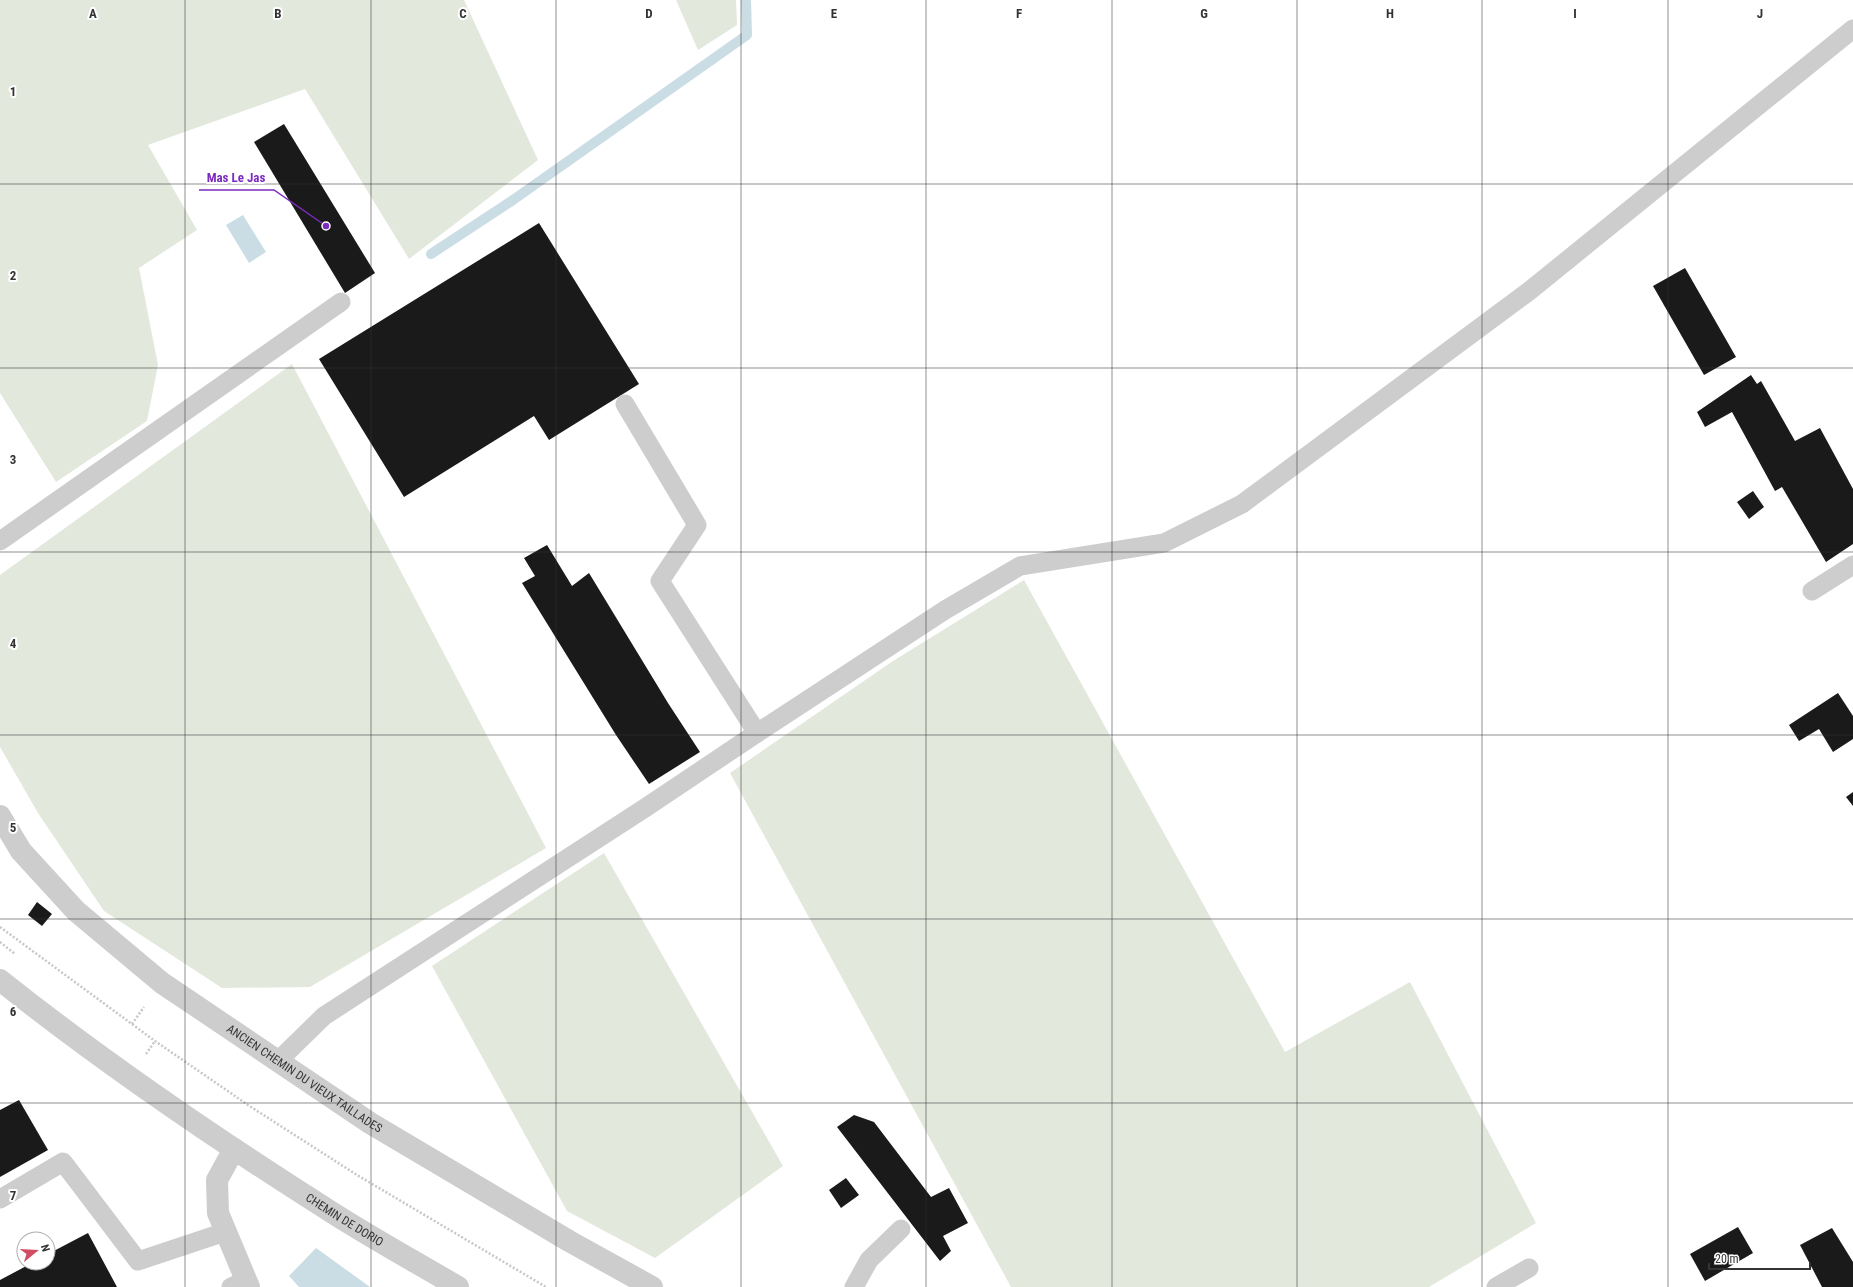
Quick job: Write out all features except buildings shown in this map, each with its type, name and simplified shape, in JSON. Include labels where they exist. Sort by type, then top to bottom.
[{"type":"street","name":"ANCIEN CHEMIN DU VIEUX TAILLADES","points":[[0,816],[21,851],[76,911],[120,950],[162,983],[370,1123],[569,1241],[652,1287]]},
{"type":"street","name":"CHEMIN DE DORIO","points":[[0,980],[129,1077],[234,1149],[326,1209],[458,1287]]},
{"type":"street","points":[[234,1149],[217,1180],[218,1213],[242,1285]]},
{"type":"lane","points":[[278,1061],[324,1016],[945,610],[1020,566],[1164,543],[1242,504],[1528,292],[1853,30]]},
{"type":"lane","points":[[0,540],[341,302]]},
{"type":"lane","points":[[625,404],[697,526],[660,580],[757,733]]},
{"type":"lane","points":[[1812,591],[1853,565]]},
{"type":"lane","points":[[0,1199],[63,1162],[138,1261],[225,1232]]},
{"type":"lane","points":[[854,1287],[869,1260],[900,1229]]},
{"type":"lane","points":[[1496,1287],[1529,1268]]},
{"type":"path","points":[[0,927],[132,1024],[251,1107],[344,1166],[546,1287]]},
{"type":"shaded area","points":[[0,0],[464,0],[538,160],[409,259],[305,89],[148,145],[197,230],[139,268],[158,365],[147,421],[56,482],[0,393]]},
{"type":"shaded area","points":[[676,0],[736,0],[737,25],[698,50]]},
{"type":"shaded area","points":[[243,215],[266,252],[249,263],[226,225]]},
{"type":"shaded area","points":[[292,364],[546,848],[310,987],[222,988],[104,911],[38,813],[0,747],[0,575]]},
{"type":"shaded area","points":[[1024,580],[1285,1052],[1410,982],[1536,1223],[1429,1287],[1011,1287],[730,773],[893,661]]},
{"type":"shaded area","points":[[604,853],[783,1166],[655,1258],[567,1211],[432,966]]},
{"type":"shaded area","points":[[316,1248],[370,1287],[299,1287],[289,1276]]},
{"type":"waterway","points":[[431,254],[513,200],[747,35],[746,0]]},
{"type":"place","name":"Mas Le Jas","points":[[326,226]]}]
